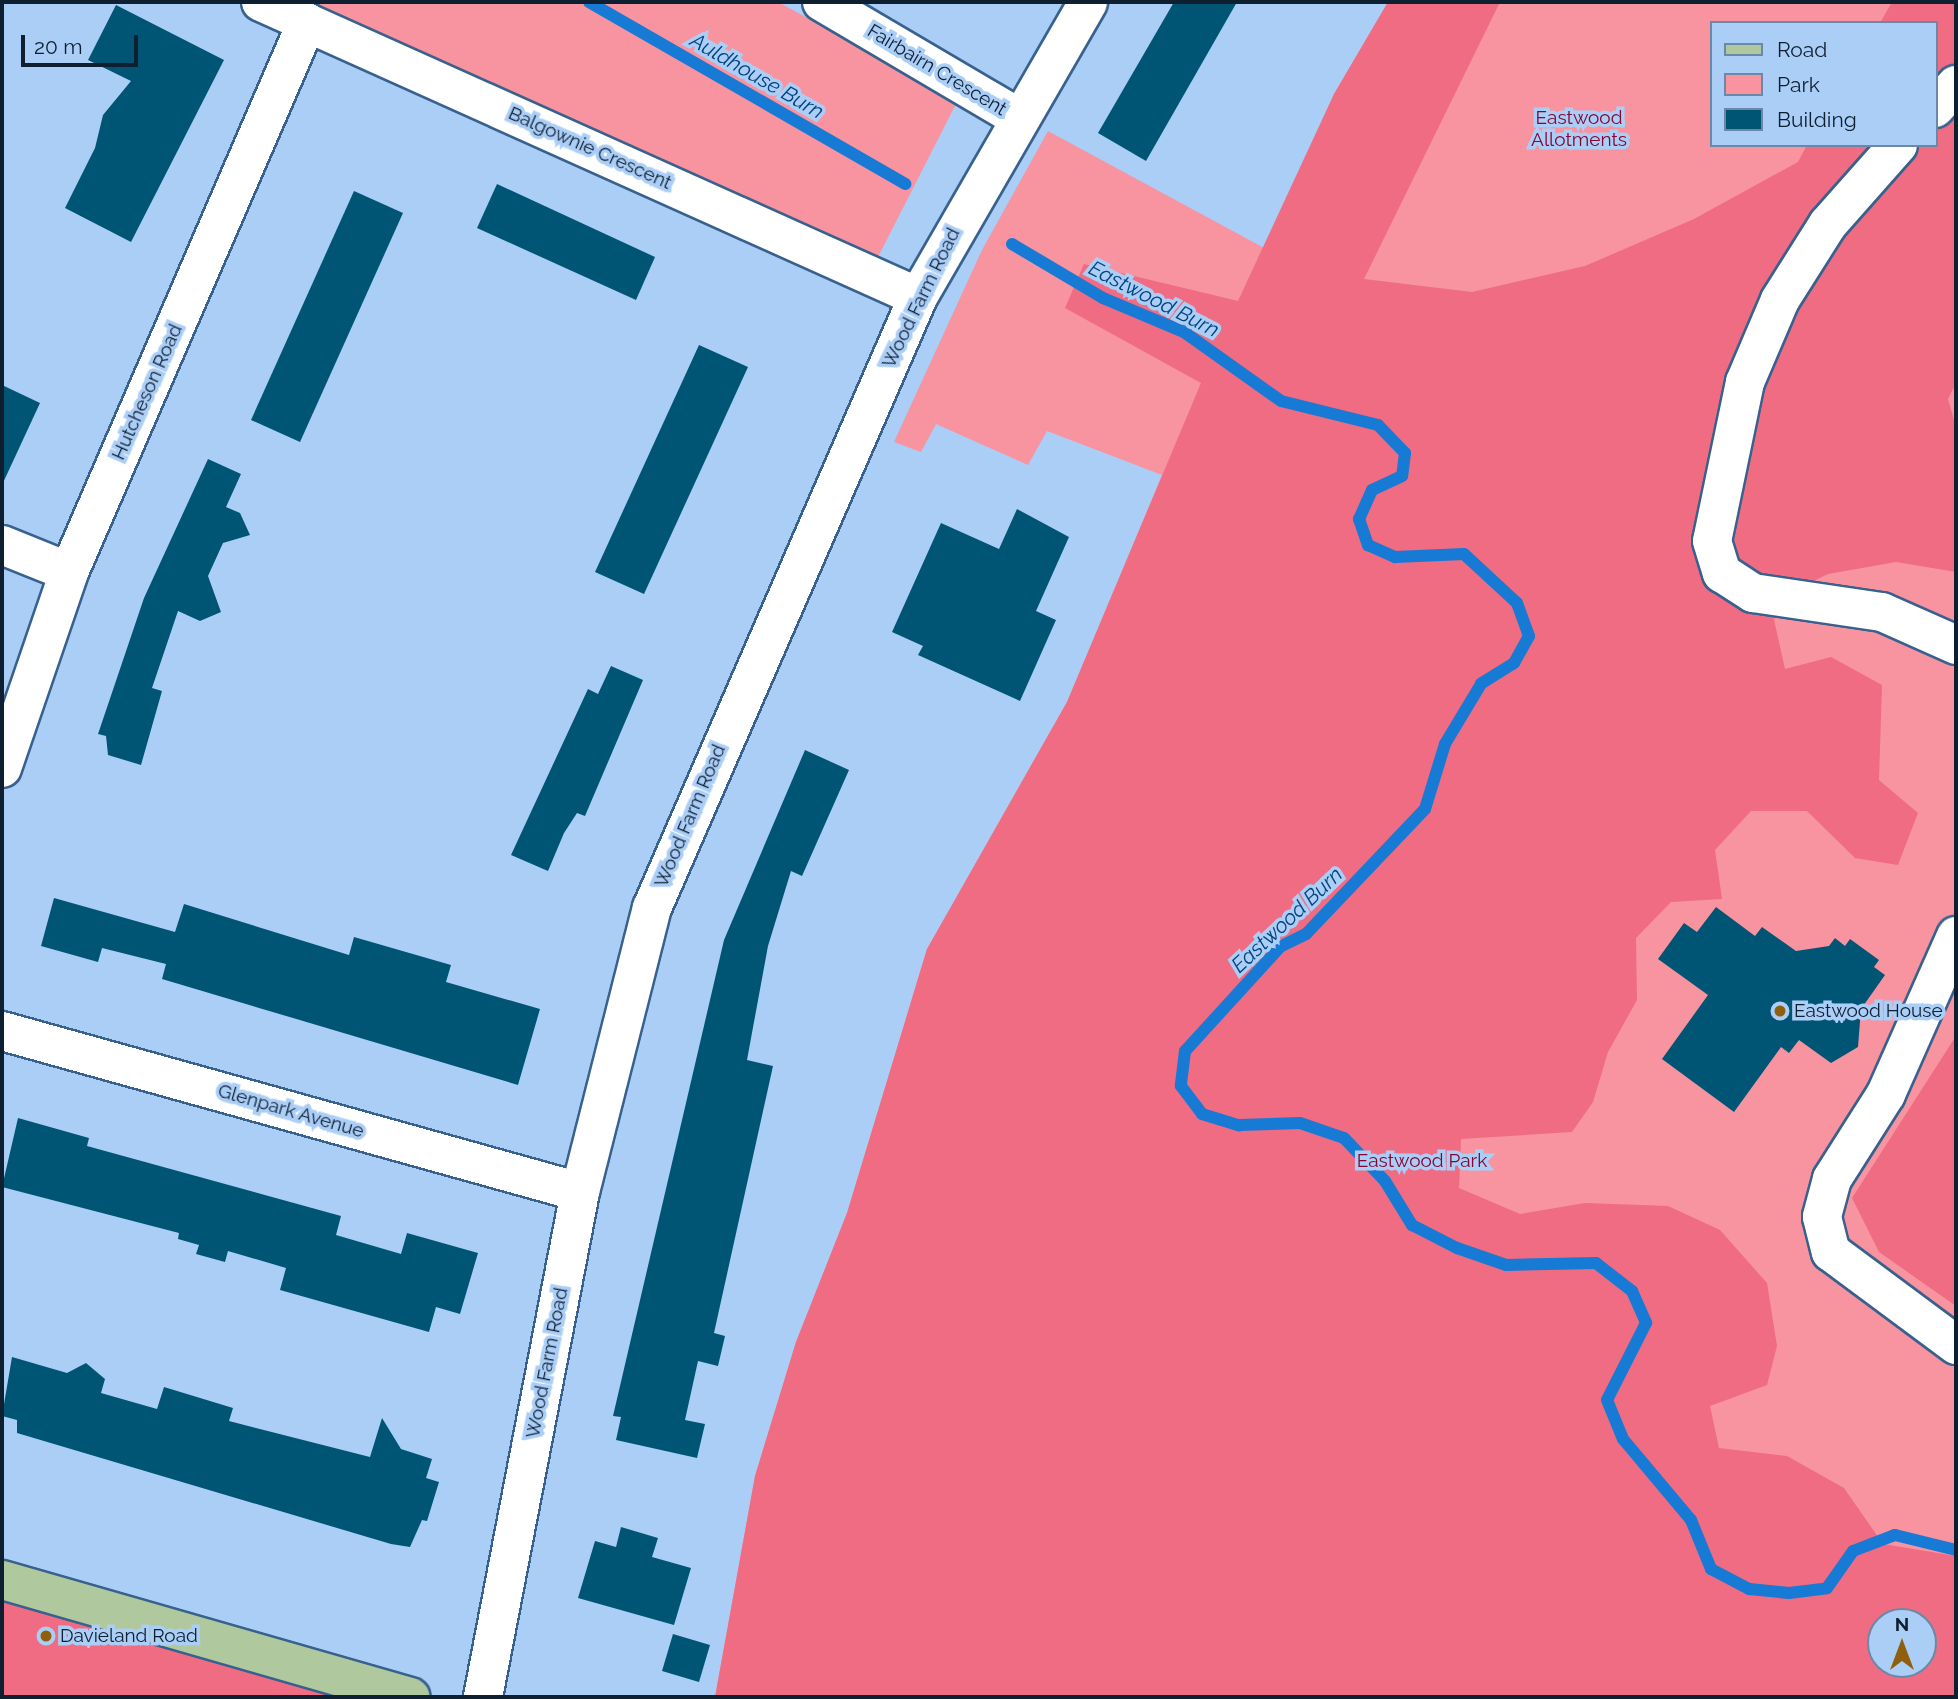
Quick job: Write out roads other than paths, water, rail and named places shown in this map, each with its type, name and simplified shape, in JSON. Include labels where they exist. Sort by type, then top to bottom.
[{"type":"main road","points":[[2,1580],[411,1697]]},
{"type":"street","name":"Balgownie Crescent","points":[[261,2],[918,297]]},
{"type":"street","name":"Fairbairn Crescent","points":[[822,2],[1017,117]]},
{"type":"street","name":"Wood Farm Road","points":[[483,1697],[580,1192],[652,908],[918,297],[1017,117],[1088,2]]},
{"type":"street","name":"Hutcheson Road","points":[[2,768],[69,572],[307,22]]},
{"type":"street","points":[[1937,106],[1956,85]]},
{"type":"street","points":[[1896,147],[1828,224],[1780,300],[1745,382],[1712,541],[1722,573],[1753,593],[1882,612],[1956,645]]},
{"type":"street","points":[[2,544],[69,572]]},
{"type":"street","points":[[1956,936],[1886,1094],[1832,1179],[1822,1217],[1831,1252],[1849,1269],[1956,1345]]},
{"type":"street","name":"Glenpark Avenue","points":[[2,1031],[580,1192]]},
{"type":"waterway","name":"Auldhouse Burn","points":[[589,2],[905,184]]},
{"type":"waterway","name":"Eastwood Burn","points":[[1012,244],[1103,298],[1184,332],[1281,401],[1378,425],[1405,453],[1402,476],[1372,490],[1359,519],[1368,545],[1395,557],[1464,554],[1517,603],[1529,636],[1514,663],[1481,684],[1445,744],[1425,809],[1306,934],[1281,946],[1185,1051],[1181,1086],[1202,1114],[1239,1125],[1300,1123],[1344,1138],[1385,1181],[1412,1225],[1457,1248],[1506,1265],[1596,1263],[1632,1291],[1646,1323],[1607,1400],[1623,1439],[1691,1520],[1711,1569],[1749,1589],[1789,1593],[1827,1588],[1853,1551],[1895,1535],[1956,1550]]},
{"type":"place","name":"Eastwood House","points":[[1780,1011]]},
{"type":"place","name":"Davieland Road","points":[[46,1636]]},
{"type":"park label","name":"Eastwood Allotments","points":[[1579,129]]},
{"type":"park label","name":"Eastwood Park","points":[[1422,1161]]}]
